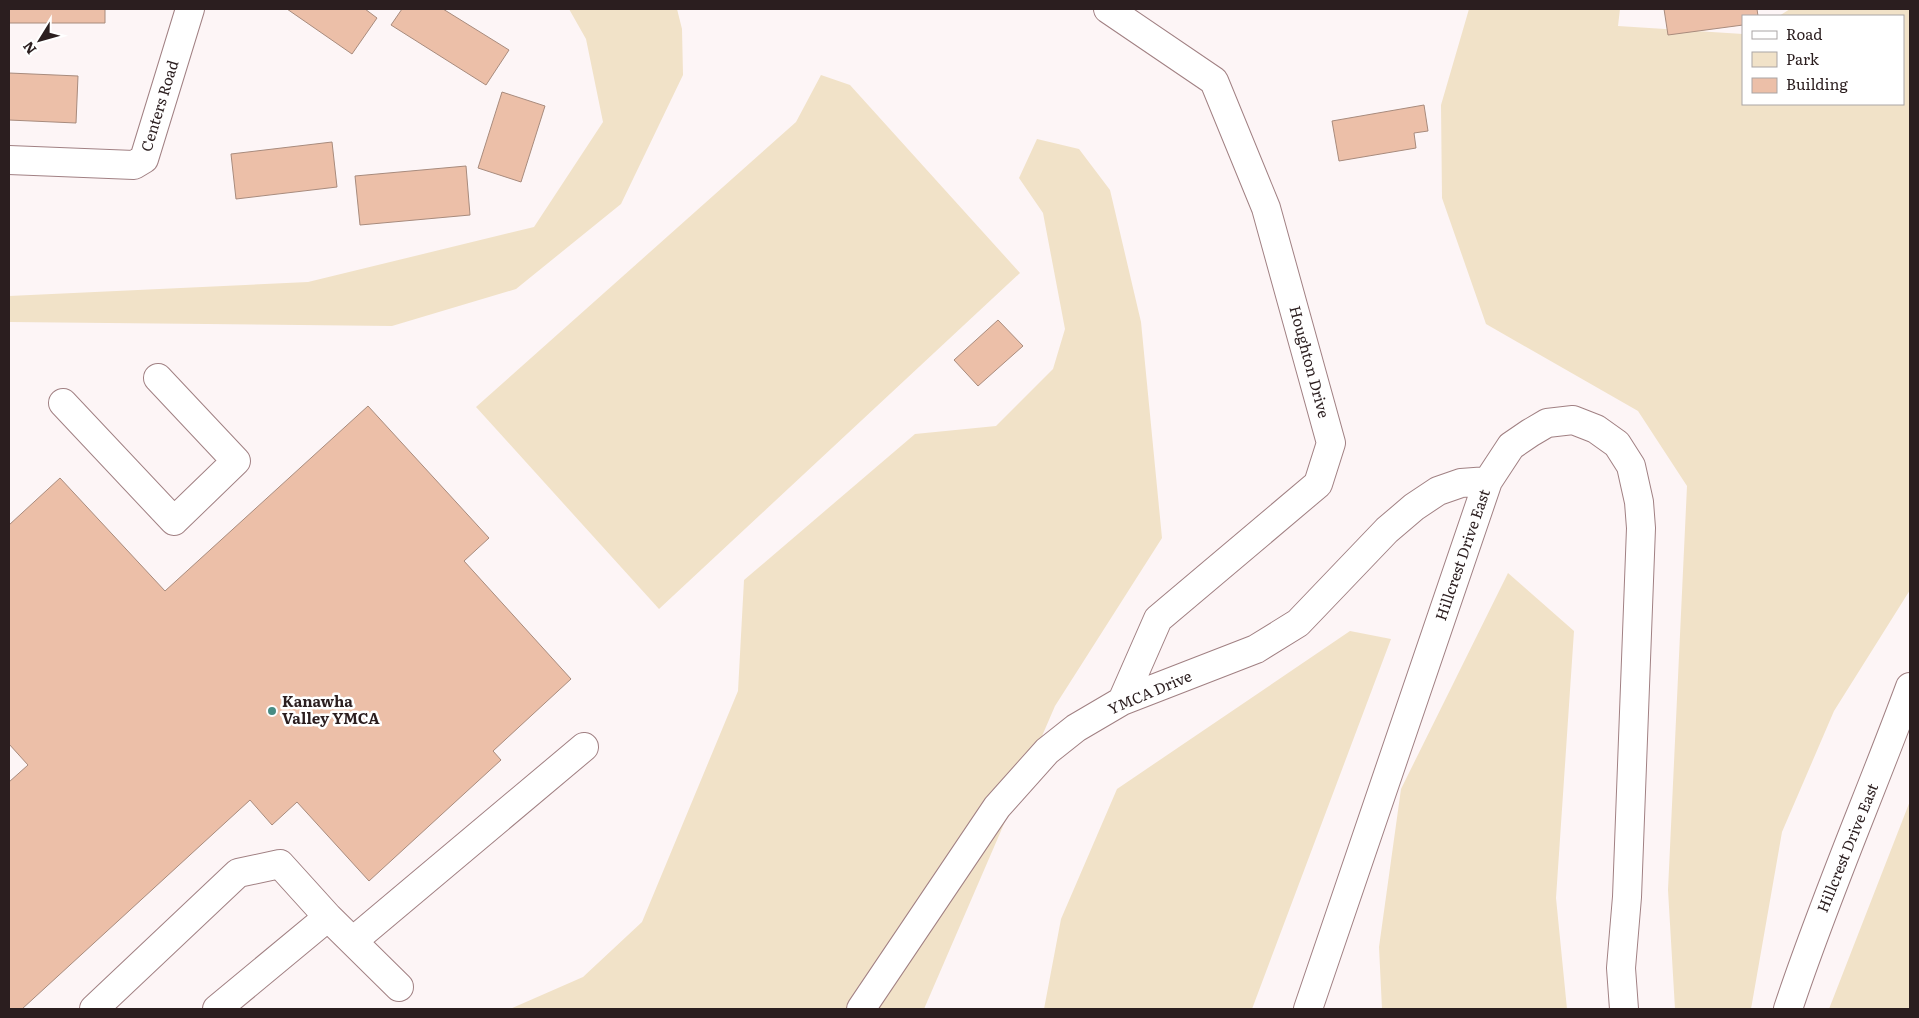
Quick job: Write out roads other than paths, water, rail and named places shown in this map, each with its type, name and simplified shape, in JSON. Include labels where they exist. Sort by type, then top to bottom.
[{"type":"street","name":"Centers Road","points":[[9,160],[134,165],[144,159],[190,9]]},
{"type":"street","name":"Houghton Drive","points":[[1108,9],[1214,80],[1266,208],[1331,443],[1318,484],[1158,619],[1122,701]]},
{"type":"street","points":[[63,403],[174,521],[236,461],[158,378]]},
{"type":"street","name":"Hillcrest Drive East","points":[[1308,1009],[1488,481],[1511,446],[1548,423],[1573,420],[1596,429],[1617,444],[1632,466],[1639,502],[1641,528],[1627,897],[1621,968],[1624,1009]]},
{"type":"street","name":"YMCA Drive","points":[[860,1009],[997,807],[1047,751],[1076,728],[1122,701],[1231,660],[1256,649],[1282,634],[1298,623],[1387,530],[1414,507],[1438,491],[1461,483],[1488,481]]},
{"type":"street","name":"Hillcrest Drive East","points":[[1788,1009],[1806,953],[1884,758],[1910,687]]},
{"type":"street","points":[[353,942],[584,746]]},
{"type":"street","points":[[94,1009],[238,873],[280,864],[353,942],[399,987]]},
{"type":"street","points":[[217,1009],[328,916]]},
{"type":"place","name":"Kanawha Valley YMCA","points":[[272,711]]}]
